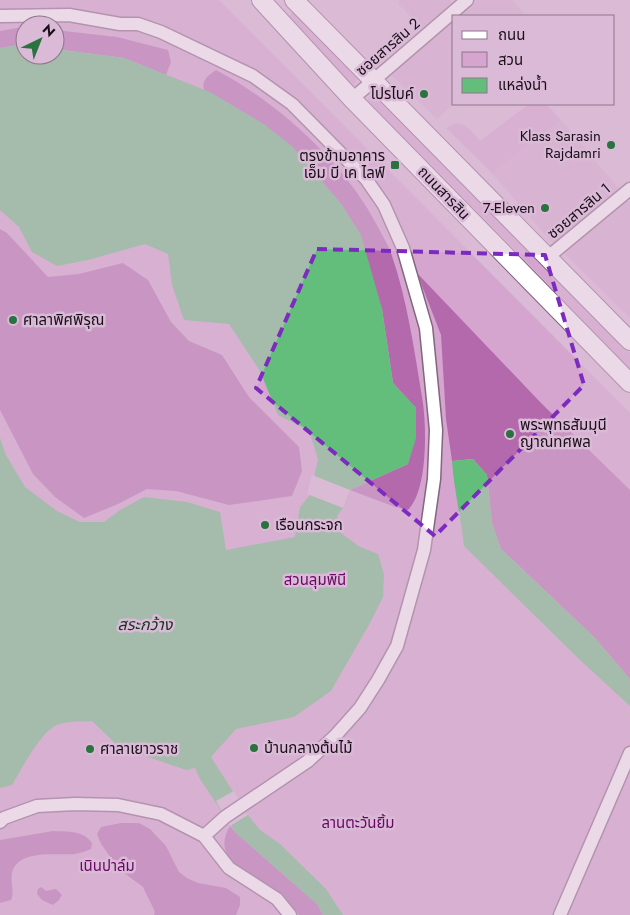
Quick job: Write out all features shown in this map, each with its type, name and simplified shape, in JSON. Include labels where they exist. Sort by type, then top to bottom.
[{"type":"street","name":"ถนนสารสิน","points":[[261,0],[274,7],[352,99],[630,383]]},
{"type":"street","name":"ถนนสารสิน","points":[[294,0],[630,341]]},
{"type":"street","name":"ซอยสารสิน 2","points":[[352,99],[467,0]]},
{"type":"street","points":[[0,16],[69,15],[120,24],[138,24],[161,32],[253,76],[292,104],[366,178],[384,205],[405,256],[426,328],[436,430],[434,479],[424,550],[397,646],[360,708],[335,736],[308,761],[225,817],[204,836]]},
{"type":"street","name":"ซอยสารสิน 1","points":[[548,257],[630,189]]},
{"type":"street","points":[[560,915],[630,752]]},
{"type":"street","points":[[0,822],[4,818],[37,806],[118,805],[161,814],[204,836],[229,868],[277,899],[290,915]]},
{"type":"highlighted area","points":[[317,249],[545,255],[584,385],[435,536],[256,388]]},
{"type":"shaded area","points":[[400,0],[450,0],[454,5],[423,30],[398,3]]},
{"type":"shaded area","points":[[477,0],[513,0],[525,15],[459,15]]},
{"type":"shaded area","points":[[452,21],[452,105],[437,119],[392,76],[392,72]]},
{"type":"shaded area","points":[[15,28],[15,46],[0,48],[0,31]]},
{"type":"shaded area","points":[[65,31],[117,37],[168,50],[171,62],[166,75],[124,58],[65,50]]},
{"type":"shaded area","points":[[216,70],[264,100],[287,118],[330,159],[365,205],[388,247],[397,270],[406,306],[424,409],[423,473],[415,501],[408,510],[350,490],[408,464],[416,408],[393,383],[382,309],[342,205],[322,182],[265,125],[204,90],[203,86],[208,76]]},
{"type":"shaded area","points":[[561,120],[619,189],[554,245],[492,173]]},
{"type":"shaded area","points":[[627,199],[630,203],[630,318],[562,251]]},
{"type":"shaded area","points":[[0,229],[7,233],[48,277],[79,274],[123,263],[148,280],[171,322],[189,341],[222,355],[249,397],[299,447],[302,471],[292,496],[229,505],[176,491],[147,489],[84,518],[55,497],[33,474],[0,410]]},
{"type":"shaded area","points":[[417,273],[542,404],[630,490],[630,679],[594,637],[501,549],[492,523],[487,475],[473,459],[452,461],[446,419],[441,335]]},
{"type":"shaded area","points":[[121,823],[139,823],[150,829],[166,846],[179,872],[187,878],[198,883],[226,888],[240,897],[240,905],[236,915],[154,915],[155,912],[143,887],[119,869],[101,844],[97,834],[101,827]]},
{"type":"shaded area","points":[[230,826],[318,905],[323,915],[299,915],[278,892],[236,866],[229,858],[225,848],[225,838]]},
{"type":"shaded area","points":[[53,831],[80,834],[92,843],[91,849],[75,854],[39,855],[22,860],[16,865],[12,873],[13,893],[11,900],[0,903],[0,840]]},
{"type":"shaded area","points":[[41,887],[46,891],[56,889],[62,895],[53,905],[42,900],[37,894],[38,889]]},
{"type":"green space","name":"สวนลุมพินี","points":[[0,0],[219,0],[630,413],[630,915],[0,915]]},
{"type":"green space","points":[[294,11],[358,72],[356,82],[353,85],[348,84],[289,22],[289,16]]},
{"type":"green space","points":[[375,93],[630,353],[630,369],[368,101],[369,97]]},
{"type":"green space","points":[[528,105],[547,105],[561,120],[492,173],[446,128],[462,124],[480,141]]},
{"type":"water","name":"สระกว้าง","points":[[15,46],[15,65],[65,65],[65,50],[124,58],[210,92],[265,125],[293,147],[342,205],[361,235],[382,309],[393,383],[416,408],[416,438],[408,464],[350,490],[343,508],[337,516],[341,533],[360,547],[378,554],[384,574],[383,597],[331,691],[294,717],[236,729],[211,757],[248,815],[260,830],[280,844],[326,889],[343,915],[323,915],[318,905],[235,832],[200,779],[195,768],[186,770],[119,747],[92,721],[68,722],[53,727],[33,750],[12,785],[0,788],[0,438],[6,455],[25,487],[57,511],[80,522],[104,522],[120,510],[144,497],[187,502],[220,512],[226,550],[295,537],[300,507],[310,495],[318,459],[309,431],[278,415],[260,371],[229,324],[184,320],[172,285],[168,254],[145,244],[88,260],[57,266],[32,252],[19,227],[0,210],[0,48]]},
{"type":"water","points":[[473,459],[487,475],[492,523],[501,549],[594,637],[630,679],[630,706],[580,660],[464,546],[452,461]]},
{"type":"pier","points":[[312,475],[350,490],[343,508],[307,494]]},
{"type":"pier","points":[[234,791],[248,815],[230,826],[216,801]]},
{"type":"place","name":"โปรไบค์","points":[[424,94]]},
{"type":"place","name":"Klass Sarasin Rajdamri","points":[[611,145]]},
{"type":"place","name":"ตรงข้ามอาคาร เอ็ม บี เค ไลฟ์","points":[[395,165]]},
{"type":"place","name":"7-Eleven","points":[[545,208]]},
{"type":"place","name":"ศาลาพิศพิรุณ","points":[[13,320]]},
{"type":"place","name":"พระพุทธสัมมุนี ญาณทศพล","points":[[510,434]]},
{"type":"place","name":"เรือนกระจก","points":[[265,525]]},
{"type":"place","name":"บ้านกลางต้นไม้","points":[[254,748]]},
{"type":"place","name":"ศาลาเยาวราช","points":[[90,749]]},
{"type":"park label","name":"ลานตะวันยิ้ม","points":[[358,823]]},
{"type":"park label","name":"เนินปาล์ม","points":[[107,866]]}]
